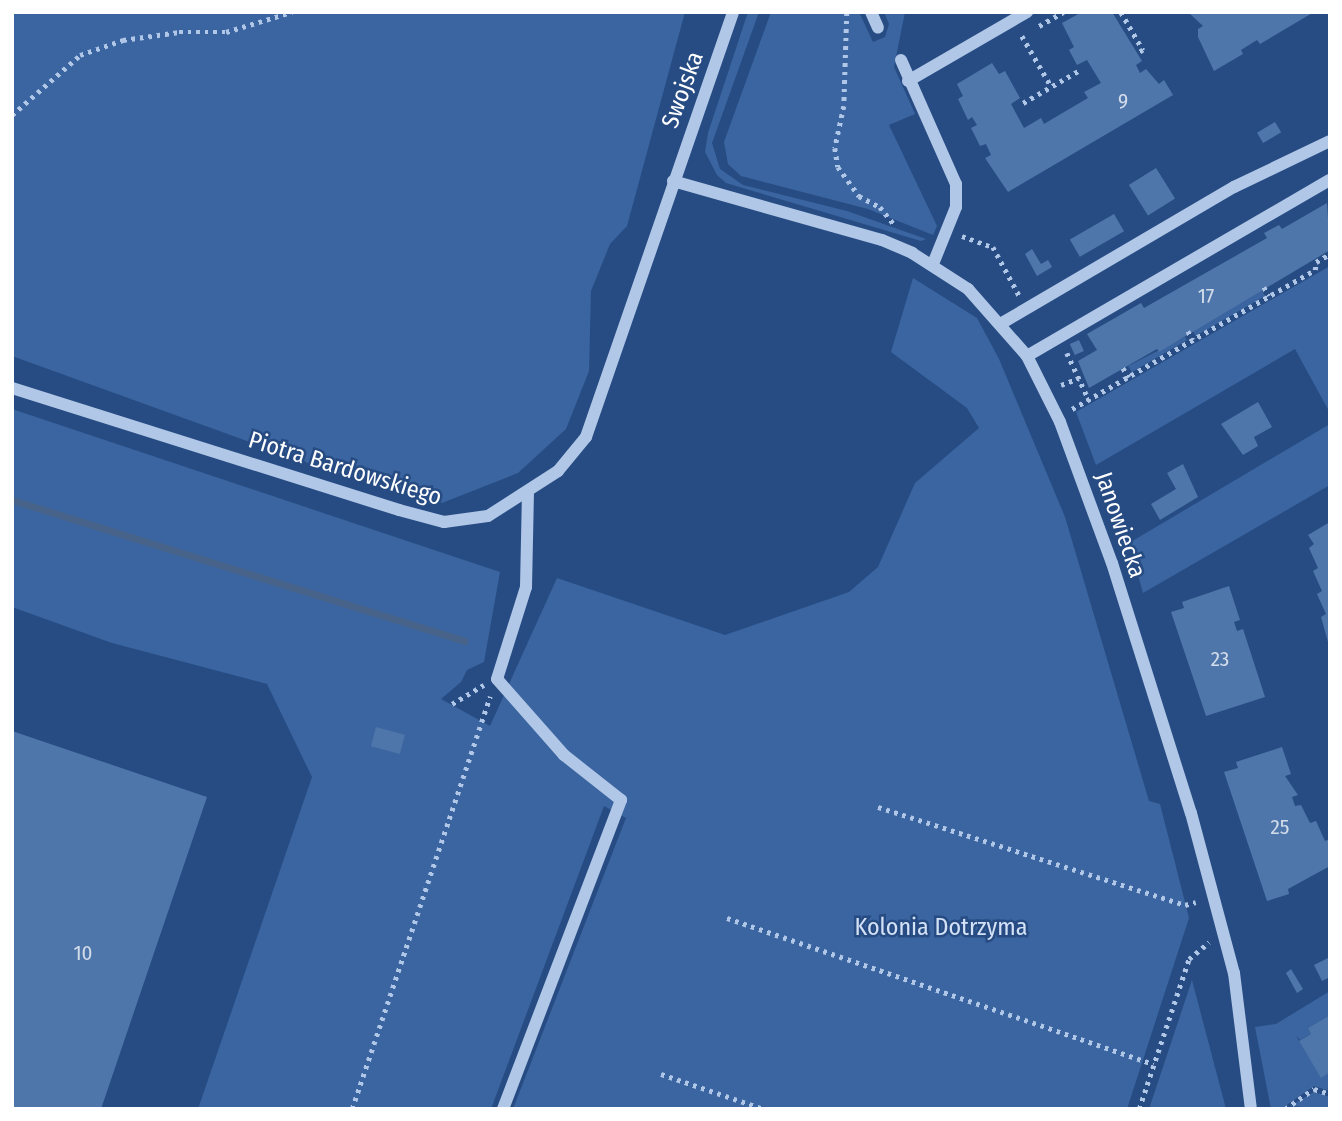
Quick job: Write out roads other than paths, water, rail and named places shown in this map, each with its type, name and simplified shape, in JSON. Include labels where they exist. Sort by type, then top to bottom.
[{"type":"street","name":"Swojska","points":[[673,181],[733,12]]},
{"type":"street","points":[[871,12],[878,28]]},
{"type":"street","points":[[908,81],[1027,12]]},
{"type":"street","points":[[901,60],[908,81],[956,184],[956,207],[933,264]]},
{"type":"street","points":[[1002,323],[1077,283],[1192,211],[1330,141]]},
{"type":"street","points":[[1027,356],[1330,180]]},
{"type":"street","name":"Janowiecka","points":[[673,181],[882,240],[933,264],[968,289],[1002,323],[1027,356],[1060,422],[1108,550],[1191,813],[1234,973],[1251,1109]]},
{"type":"street","name":"Piotra Bardowskiego","points":[[12,388],[444,522],[488,516],[528,494],[558,471],[586,437],[673,181]]},
{"type":"street","points":[[503,1109],[621,800],[564,755],[497,679],[526,587],[528,494]]},
{"type":"waterway","points":[[12,500],[465,641]]},
{"type":"park label","name":"Kolonia Dotrzyma","points":[[941,928]]}]
